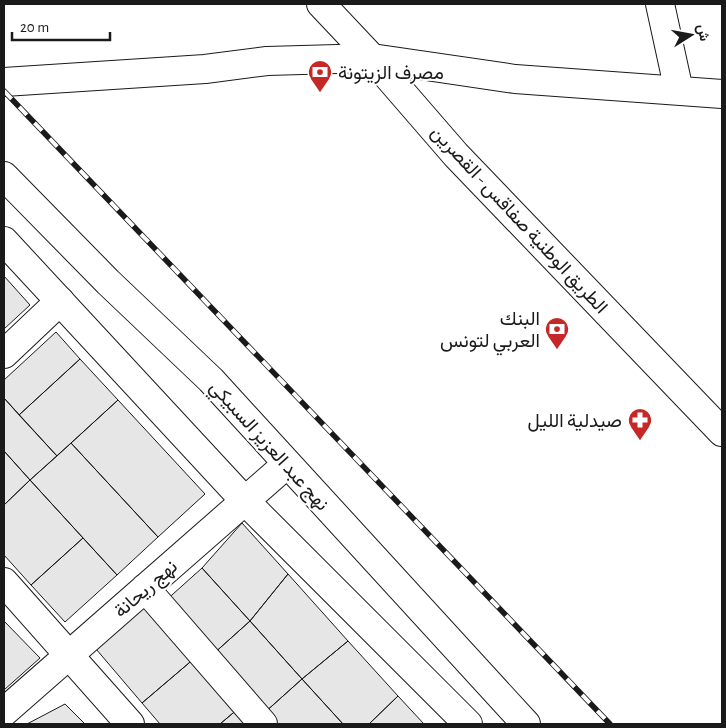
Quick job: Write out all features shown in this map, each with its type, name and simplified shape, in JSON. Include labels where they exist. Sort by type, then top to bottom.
[{"type":"street","name":"الطريق الوطنية صفاقس - القصرين","points":[[321,4],[372,58],[456,155],[722,432]]},
{"type":"street","points":[[660,4],[679,91]]},
{"type":"street","points":[[4,82],[205,69],[267,61],[372,58],[516,79],[722,94]]},
{"type":"street","name":"نهج عبد العزيز السبيكي","points":[[4,176],[108,282],[211,380],[526,724]]},
{"type":"street","points":[[4,241],[245,500],[468,724]]},
{"type":"street","points":[[4,354],[60,301]]},
{"type":"street","name":"نهج ريحانة","points":[[4,712],[287,464]]},
{"type":"street","points":[[4,582],[130,724]]},
{"type":"street","points":[[145,588],[263,724]]},
{"type":"building","points":[[4,276],[30,305],[4,329]]},
{"type":"building","points":[[56,332],[80,359],[19,415],[4,398],[4,380]]},
{"type":"building","points":[[80,359],[118,400],[57,456],[19,415]]},
{"type":"building","points":[[4,398],[57,456],[30,480],[4,451]]},
{"type":"building","points":[[118,400],[205,494],[158,537],[71,443]]},
{"type":"building","points":[[71,443],[158,537],[117,575],[30,480]]},
{"type":"building","points":[[4,451],[30,480],[4,505]]},
{"type":"building","points":[[30,480],[83,538],[31,585],[4,555],[4,505]]},
{"type":"building","points":[[242,523],[288,574],[250,621],[202,568]]},
{"type":"building","points":[[83,538],[117,575],[65,622],[31,585]]},
{"type":"building","points":[[202,568],[250,621],[211,656],[163,603]]},
{"type":"building","points":[[288,574],[348,641],[302,679],[250,621]]},
{"type":"building","points":[[150,602],[196,657],[142,703],[96,649]]},
{"type":"building","points":[[4,621],[40,658],[4,690]]},
{"type":"building","points":[[250,621],[302,679],[263,714],[211,656]]},
{"type":"building","points":[[348,641],[398,696],[369,724],[343,724],[302,679]]},
{"type":"building","points":[[196,657],[239,708],[220,724],[160,724],[142,703]]},
{"type":"building","points":[[302,679],[343,724],[272,724],[263,714]]},
{"type":"building","points":[[398,696],[424,724],[369,724]]},
{"type":"building","points":[[65,704],[85,724],[27,724]]},
{"type":"building","points":[[239,708],[253,724],[220,724]]},
{"type":"railway","points":[[4,91],[610,724]]},
{"type":"place","name":"مصرف الزيتونة","points":[[320,93]]},
{"type":"place","name":"البنك العربي لتونس","points":[[557,350]]},
{"type":"place","name":"صيدلية الليل","points":[[640,441]]}]
